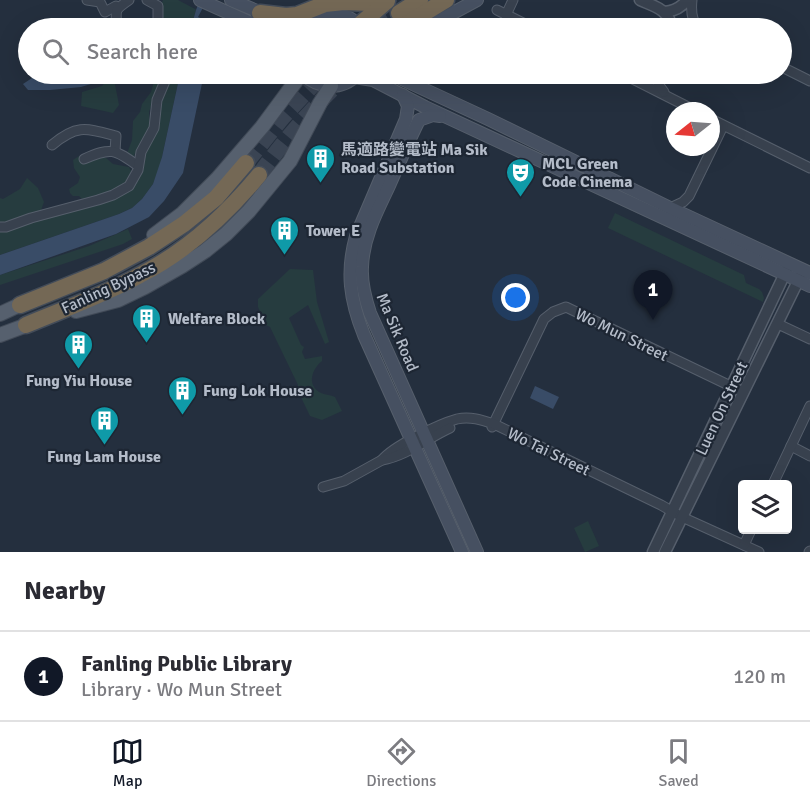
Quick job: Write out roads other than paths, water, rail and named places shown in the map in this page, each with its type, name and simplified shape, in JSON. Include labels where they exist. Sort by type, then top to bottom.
[{"type":"highway","points":[[378,18],[420,0]]},
{"type":"highway","points":[[276,18],[297,15],[324,4],[370,3],[395,10],[446,0]]},
{"type":"highway","name":"Fanling Bypass","points":[[20,306],[104,271],[149,247],[184,224],[216,198],[246,163]]},
{"type":"highway","name":"Fanling Bypass","points":[[26,325],[124,283],[159,264],[214,224],[259,175]]},
{"type":"main road","points":[[200,0],[252,18]]},
{"type":"main road","points":[[231,0],[257,18]]},
{"type":"main road","points":[[445,18],[477,0]]},
{"type":"main road","points":[[312,18],[324,13],[349,18]]},
{"type":"main road","points":[[20,306],[126,252],[150,238],[183,213],[262,127],[294,84]]},
{"type":"main road","points":[[324,84],[331,86],[340,84]]},
{"type":"main road","points":[[381,84],[445,116],[804,274],[810,286]]},
{"type":"main road","points":[[412,84],[670,208],[787,268]]},
{"type":"main road","points":[[420,84],[421,88]]},
{"type":"main road","points":[[26,325],[118,300],[166,276],[205,251],[249,211],[290,161],[331,86]]},
{"type":"main road","name":"Ma Sik Road","points":[[403,95],[408,106],[406,119],[356,236],[351,255],[350,283],[361,327],[462,552]]},
{"type":"main road","name":"Ma Sik Road","points":[[445,116],[433,115],[419,120],[370,228],[364,249],[362,278],[370,313],[477,552]]},
{"type":"main road","name":"Fanling Bypass","points":[[0,314],[20,306]]},
{"type":"main road","name":"Fanling Bypass","points":[[0,335],[26,325]]},
{"type":"street","points":[[87,0],[100,2],[105,12],[129,0]]},
{"type":"street","points":[[147,0],[158,6],[158,18]]},
{"type":"street","points":[[512,18],[501,13],[513,0]]},
{"type":"street","points":[[640,0],[665,12],[669,18]]},
{"type":"street","points":[[665,12],[679,8],[687,0]]},
{"type":"street","points":[[692,0],[694,18]]},
{"type":"street","points":[[116,18],[117,8]]},
{"type":"street","points":[[792,73],[810,81]]},
{"type":"street","points":[[0,227],[113,195],[129,186],[134,179],[141,152],[154,129],[156,99],[163,84]]},
{"type":"street","points":[[645,84],[680,102]]},
{"type":"street","points":[[658,84],[665,94]]},
{"type":"street","points":[[720,124],[810,168]]},
{"type":"street","points":[[670,208],[683,202],[689,196],[723,126]]},
{"type":"street","points":[[52,145],[70,131],[94,130],[116,136],[115,151]]},
{"type":"street","points":[[84,159],[102,152],[115,151],[120,152],[138,166]]},
{"type":"street","name":"Luen On Street","points":[[653,552],[787,268]]},
{"type":"street","name":"Luen On Street","points":[[665,552],[804,274]]},
{"type":"street","name":"Wo Mun Street","points":[[493,425],[544,319],[553,312],[566,307],[743,392]]},
{"type":"street","points":[[778,324],[810,339]]},
{"type":"street","points":[[775,480],[810,406]]},
{"type":"street","name":"Wo Tai Street","points":[[323,487],[344,481],[382,460],[389,459],[457,419],[479,419],[671,513],[759,552]]},
{"type":"street","points":[[791,446],[810,456]]},
{"type":"street","points":[[744,545],[749,534]]},
{"type":"water","points":[[200,0],[207,0],[198,17],[200,18],[194,18]]},
{"type":"water","points":[[23,84],[91,84],[50,90],[28,90]]},
{"type":"water","points":[[178,84],[202,84],[183,173],[164,201],[149,217],[116,234],[0,275],[0,255],[132,208],[153,184],[162,157]]},
{"type":"water","points":[[535,386],[559,397],[553,409],[530,398]]},
{"type":"tunnel","points":[[391,18],[399,13]]},
{"type":"tunnel","points":[[246,163],[283,117],[314,84]]},
{"type":"tunnel","points":[[259,175],[279,148],[338,84]]},
{"type":"place","name":"馬適路變電站 Ma Sik Road Substation","points":[[320,184]]},
{"type":"place","name":"MCL Green Code Cinema","points":[[521,198]]},
{"type":"place","name":"Tower E","points":[[285,256]]},
{"type":"place","name":"Fanling Public Library","points":[[653,320]]},
{"type":"place","name":"Welfare Block","points":[[147,344]]},
{"type":"place","name":"Fung Yiu House","points":[[79,370]]},
{"type":"place","name":"Fung Lok House","points":[[182,416]]},
{"type":"place","name":"Fung Lam House","points":[[104,446]]}]
